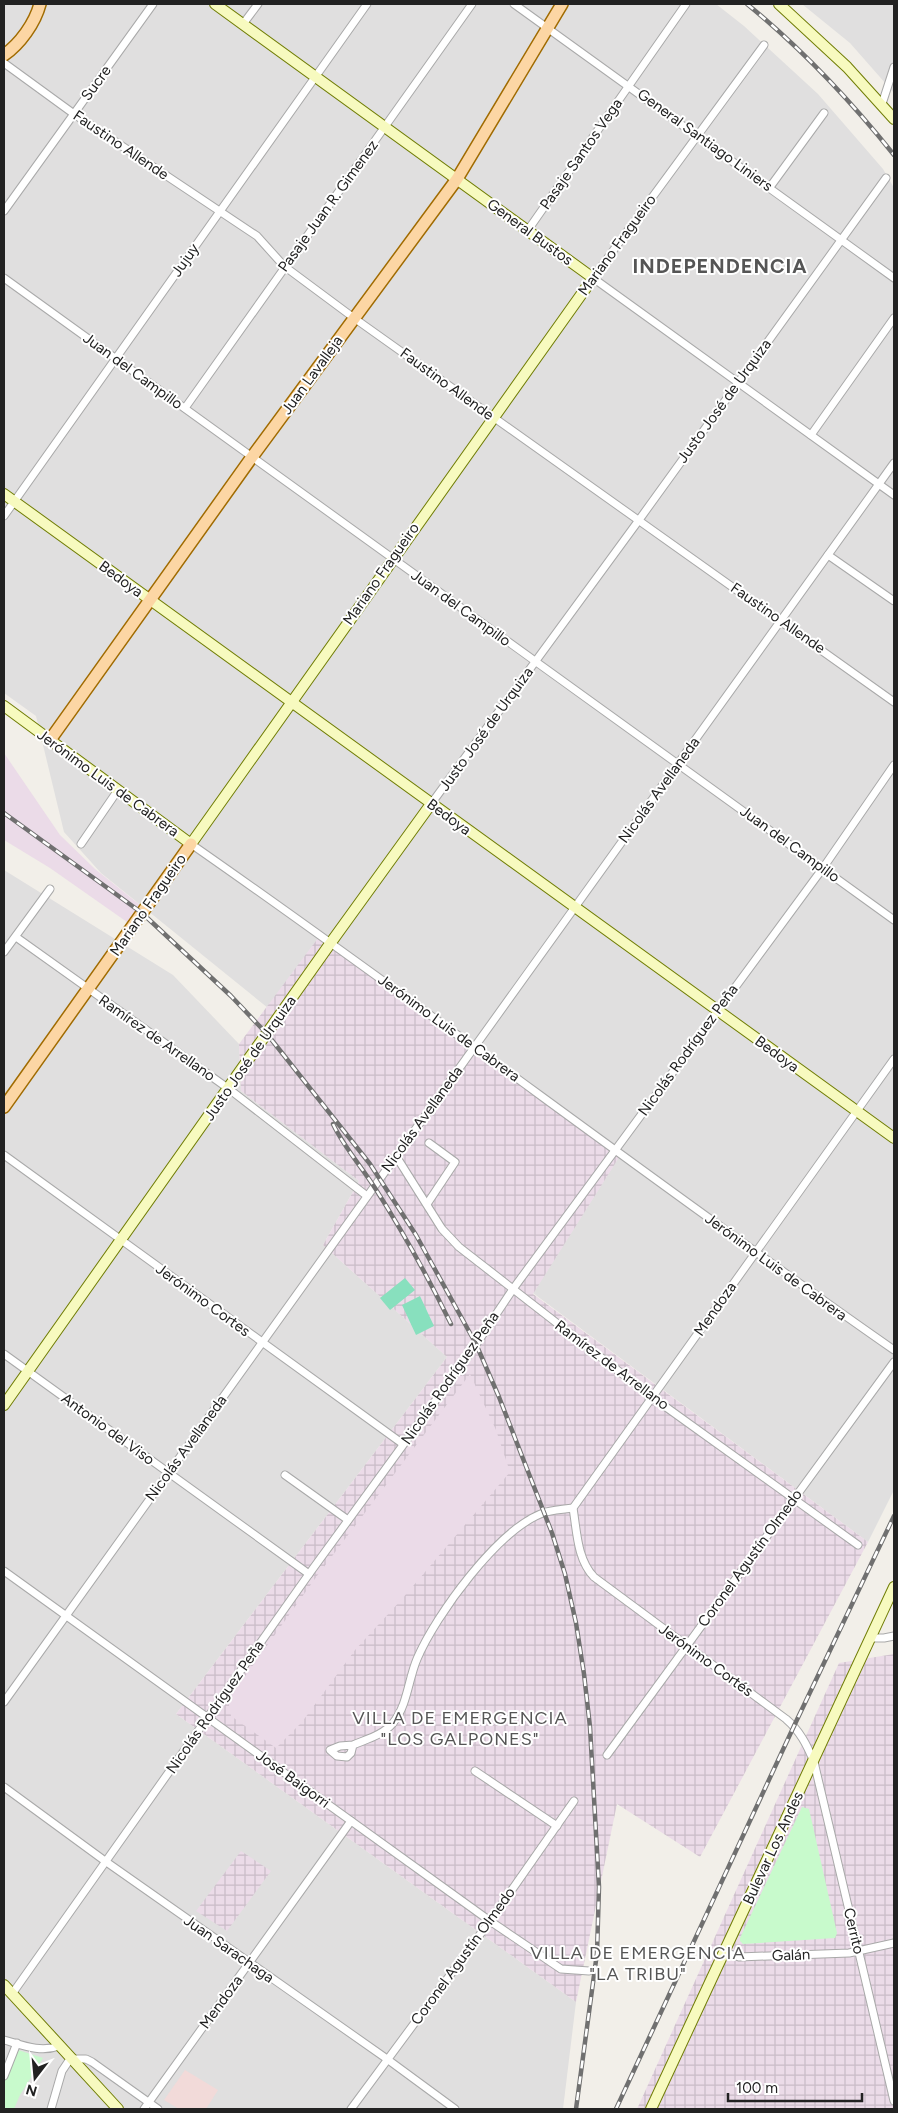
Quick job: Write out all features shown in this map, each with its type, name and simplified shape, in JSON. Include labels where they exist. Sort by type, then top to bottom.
[{"type":"main road","points":[[4,56],[18,43],[30,25],[40,4]]},
{"type":"main road","name":"General Bustos","points":[[215,4],[593,278]]},
{"type":"main road","name":"Juan Lavalleja","points":[[50,740],[252,457],[457,179],[562,4]]},
{"type":"main road","points":[[779,4],[847,67],[894,119]]},
{"type":"main road","name":"Mariano Fragueiro","points":[[4,1107],[392,558],[495,418],[593,278]]},
{"type":"main road","name":"Bedoya","points":[[4,494],[894,1138]]},
{"type":"main road","name":"Jerónimo Luis de Cabrera","points":[[4,706],[191,844]]},
{"type":"main road","name":"Justo José de Urquiza","points":[[4,1405],[431,804]]},
{"type":"main road","name":"Bulevar Los Andes","points":[[651,2109],[894,1587]]},
{"type":"main road","points":[[4,1985],[118,2109]]},
{"type":"street","name":"Sucre","points":[[4,211],[153,4]]},
{"type":"street","points":[[243,24],[258,4]]},
{"type":"street","name":"Jujuy","points":[[4,516],[367,4]]},
{"type":"street","name":"Pasaje Juan R. Gimenez","points":[[185,408],[284,266],[472,4]]},
{"type":"street","name":"General Santiago Liniers","points":[[514,4],[629,85],[894,278]]},
{"type":"street","name":"Pasaje Santos Vega","points":[[528,230],[686,4]]},
{"type":"street","name":"Mariano Fragueiro","points":[[593,278],[764,45]]},
{"type":"street","name":"Faustino Allende","points":[[4,63],[74,114],[257,236],[284,266],[354,318],[782,620],[894,702]]},
{"type":"street","points":[[882,104],[891,89],[894,66]]},
{"type":"street","points":[[770,187],[824,113]]},
{"type":"street","name":"Justo José de Urquiza","points":[[431,804],[640,520],[886,178]]},
{"type":"street","name":"Juan del Campillo","points":[[4,278],[894,920]]},
{"type":"street","name":"General Bustos","points":[[593,278],[894,495]]},
{"type":"street","points":[[812,435],[894,318]]},
{"type":"street","name":"Nicolás Avellaneda","points":[[4,1702],[894,463]]},
{"type":"street","points":[[828,555],[894,601]]},
{"type":"street","name":"Nicolás Rodríguez Peña","points":[[12,1994],[309,1574],[473,1349],[513,1289],[823,868],[894,765]]},
{"type":"street","points":[[81,844],[118,790]]},
{"type":"street","name":"Jerónimo Luis de Cabrera","points":[[191,844],[332,941],[755,1253],[894,1350]]},
{"type":"street","points":[[4,952],[50,889]]},
{"type":"street","name":"Ramírez de Arrellano","points":[[16,937],[228,1089],[367,1196]]},
{"type":"street","name":"Mendoza","points":[[573,1508],[894,1059]]},
{"type":"street","points":[[427,1204],[455,1162],[429,1143]]},
{"type":"street","name":"Jerónimo Cortes","points":[[4,1155],[403,1444]]},
{"type":"street","name":"Ramírez de Arrellano","points":[[396,1156],[448,1238],[652,1397],[858,1545]]},
{"type":"street","name":"Antonio del Viso","points":[[4,1354],[309,1574]]},
{"type":"street","name":"Coronel Agustín Olmedo","points":[[607,1755],[894,1362]]},
{"type":"street","points":[[285,1475],[348,1520]]},
{"type":"street","points":[[353,1744],[384,1732],[393,1723],[404,1706],[416,1661],[430,1632],[465,1581],[498,1546],[520,1527],[544,1512],[573,1508]]},
{"type":"street","name":"Jerónimo Cortés","points":[[573,1508],[581,1557],[586,1569],[594,1577],[794,1726],[807,1745],[814,1762]]},
{"type":"street","name":"José Baigorri","points":[[4,1571],[490,1921],[561,1969],[589,1971]]},
{"type":"street","points":[[870,1638],[894,1636]]},
{"type":"street","name":"Cerrito","points":[[814,1762],[894,2098]]},
{"type":"street","points":[[475,1771],[557,1826]]},
{"type":"street","name":"Juan Sarachaga","points":[[4,1787],[105,1861],[455,2109]]},
{"type":"street","name":"Coronel Agustín Olmedo","points":[[351,2109],[490,1921],[574,1801]]},
{"type":"street","name":"Mendoza","points":[[144,2109],[351,1821]]},
{"type":"street","name":"Galán","points":[[724,1952],[739,1957],[858,1951],[894,1943]]},
{"type":"street","points":[[4,2040],[40,2050],[50,2050],[59,2046]]},
{"type":"street","points":[[4,2076],[17,2043]]},
{"type":"street","points":[[51,2109],[62,2071],[70,2059],[86,2059],[158,2109]]},
{"type":"shaded area","points":[[4,4],[716,4],[744,26],[818,94],[883,169],[894,188],[894,1490],[868,1542],[533,1293],[622,1152],[321,934],[268,1008],[101,873],[64,832],[36,716],[4,693]]},
{"type":"shaded area","points":[[802,4],[894,4],[894,93],[850,43]]},
{"type":"shaded area","points":[[4,753],[60,835],[95,869],[140,905],[127,922],[50,868],[4,840]]},
{"type":"shaded area","points":[[4,870],[173,975],[239,1044],[241,1091],[359,1181],[323,1245],[447,1357],[176,1714],[576,2002],[563,2109],[4,2109]]},
{"type":"shaded area","points":[[321,934],[623,1151],[533,1294],[868,1542],[700,1857],[617,1804],[576,2002],[176,1714],[447,1357],[323,1245],[359,1181],[241,1091],[239,1044]]},
{"type":"shaded area","points":[[470,1374],[496,1430],[510,1472],[402,1599],[355,1650],[302,1722],[276,1748],[231,1716],[228,1700],[317,1576]]},
{"type":"shaded area","points":[[894,1654],[894,2109],[637,2109],[839,1663]]},
{"type":"shaded area","points":[[241,1851],[271,1871],[227,1931],[196,1911]]},
{"type":"shaded area","points":[[185,2070],[218,2090],[206,2109],[179,2109],[164,2100]]},
{"type":"green space","points":[[405,1278],[415,1290],[390,1310],[380,1298]]},
{"type":"green space","points":[[420,1296],[434,1326],[416,1335],[402,1305]]},
{"type":"green space","points":[[802,1807],[809,1809],[837,1933],[835,1938],[743,1944],[740,1938]]},
{"type":"green space","points":[[15,2049],[43,2058],[20,2095],[14,2109],[4,2109],[4,2077]]},
{"type":"railway","points":[[747,4],[825,76],[894,155]]},
{"type":"railway","points":[[4,813],[142,913],[231,996],[267,1034],[370,1164],[416,1235],[476,1344],[499,1397],[552,1533],[565,1574],[576,1623],[584,1674],[590,1727],[599,1887],[597,1953],[576,2109]]},
{"type":"railway","points":[[333,1124],[342,1141],[375,1188],[395,1221],[451,1324]]},
{"type":"railway","points":[[616,2109],[894,1516]]},
{"type":"district","name":"INDEPENDENCIA","points":[[720,266]]},
{"type":"district","name":"VILLA DE EMERGENCIA \"LOS GALPONES\"","points":[[460,1728]]},
{"type":"district","name":"VILLA DE EMERGENCIA \"LA TRIBU\"","points":[[638,1964]]}]
